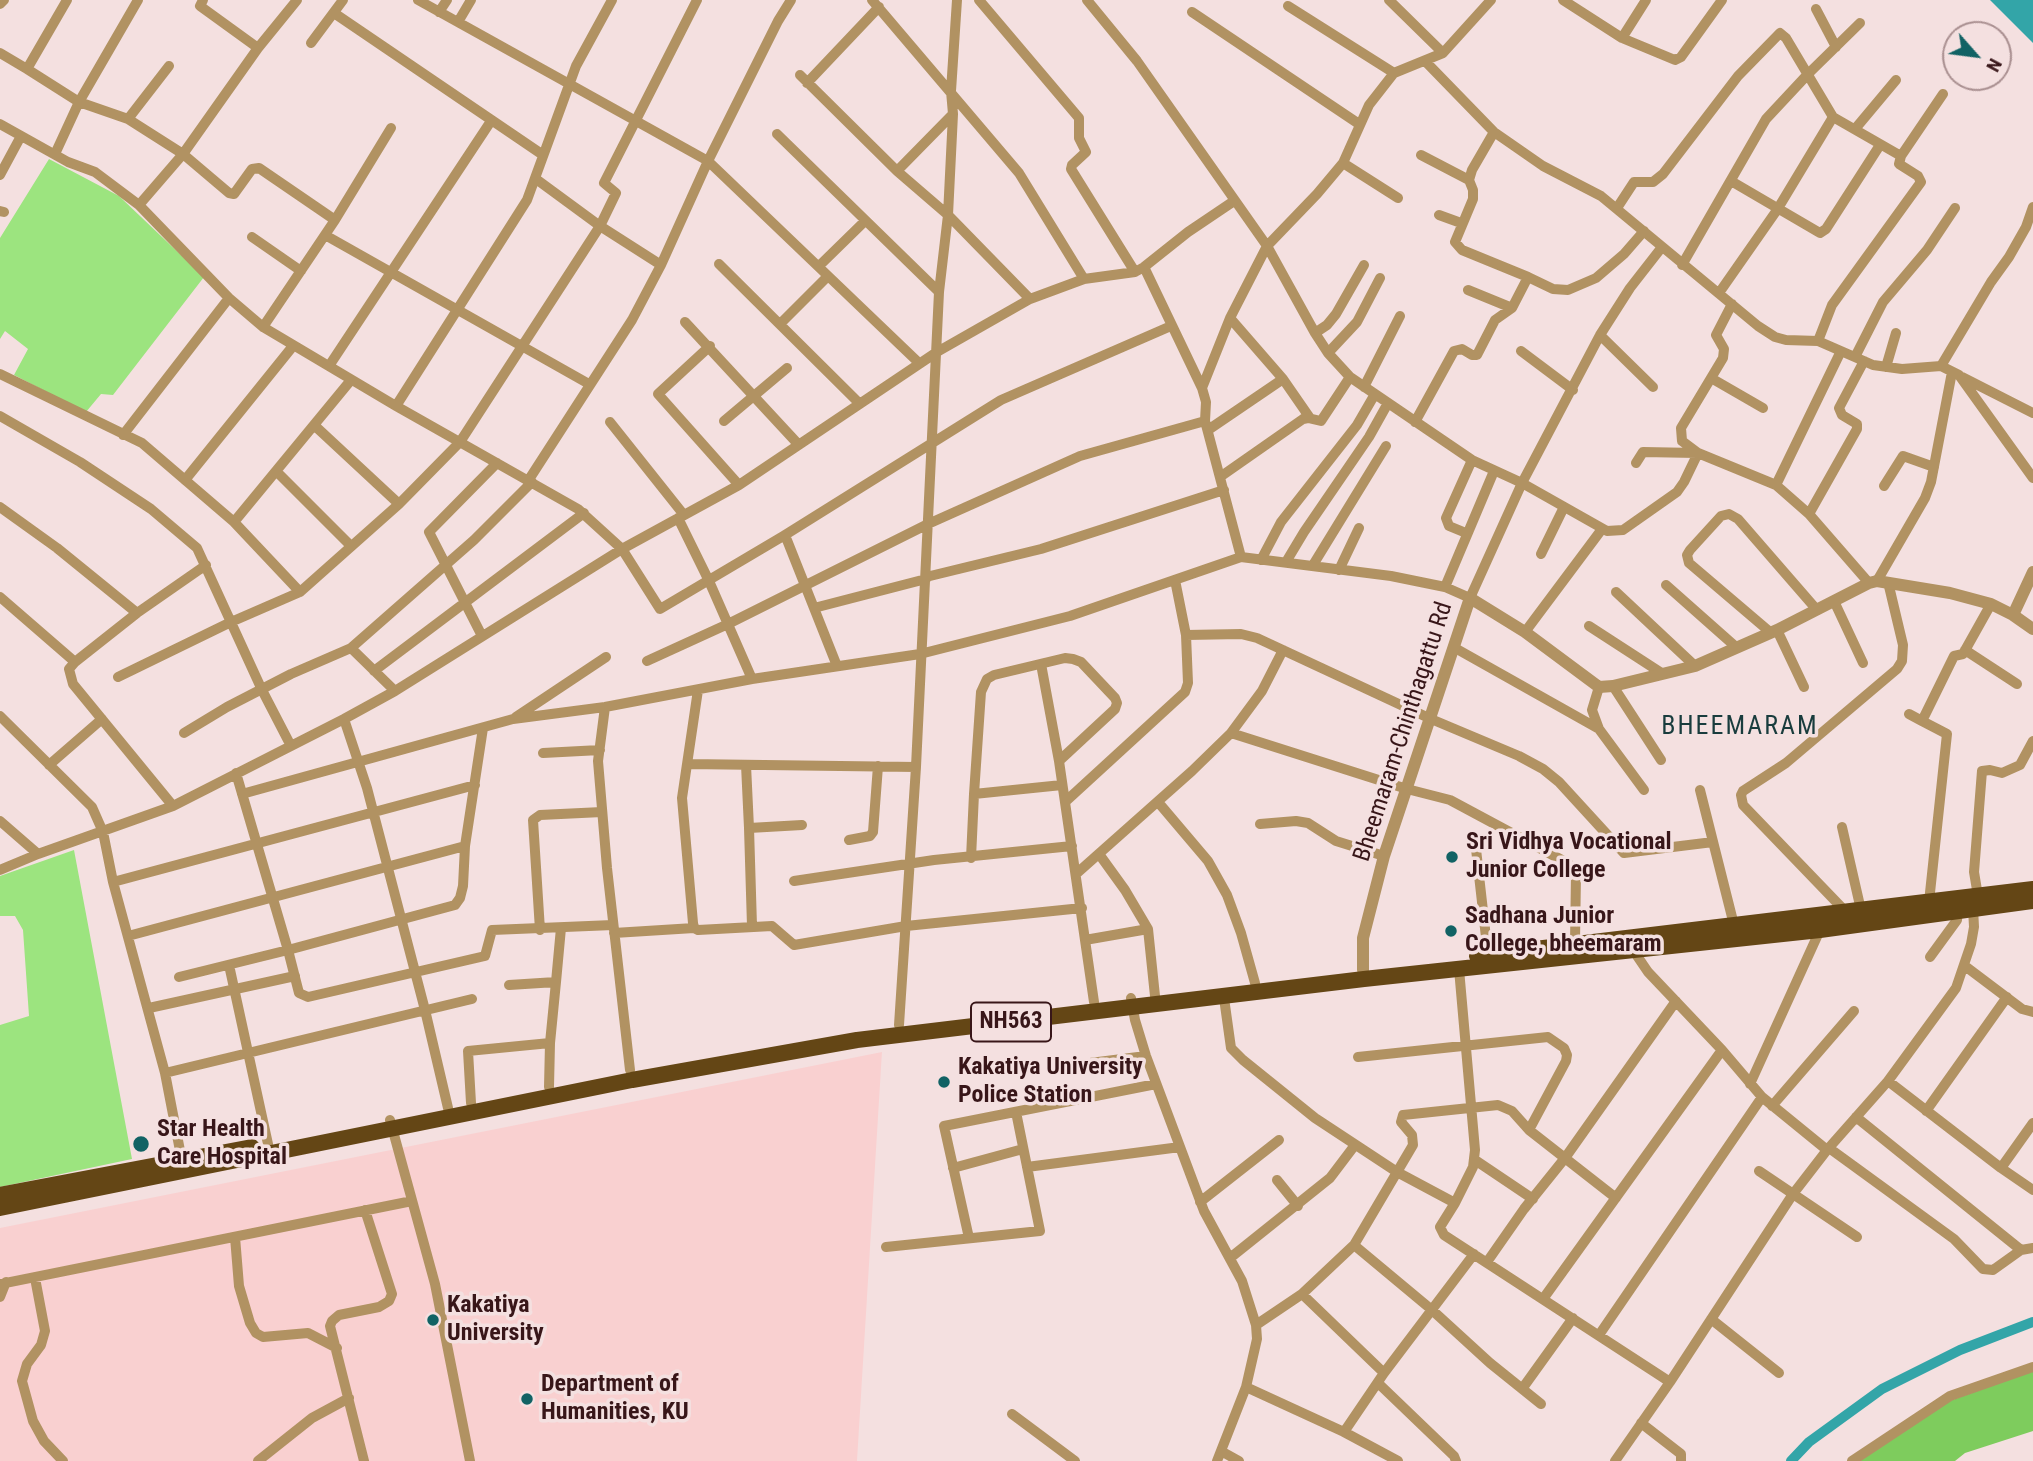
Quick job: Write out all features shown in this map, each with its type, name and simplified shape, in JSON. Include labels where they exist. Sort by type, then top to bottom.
[{"type":"highway","name":"NH563","points":[[0,1195],[268,1144],[391,1125],[448,1108],[630,1070],[899,1025],[1094,1002],[1132,1003],[1155,996],[1575,943],[1630,944],[1820,930],[1970,905],[2033,889]]},
{"type":"highway","name":"NH563","points":[[0,1208],[391,1125],[857,1040],[1132,1003],[1224,998],[1459,969],[1630,944],[1734,925],[1929,902],[1970,905],[2033,901]]},
{"type":"street","points":[[0,4],[4,0]]},
{"type":"street","points":[[27,69],[67,0]]},
{"type":"street","points":[[55,154],[79,102],[138,0]]},
{"type":"street","points":[[203,0],[200,6],[258,48]]},
{"type":"street","points":[[139,205],[183,154],[258,48],[297,0]]},
{"type":"street","points":[[311,43],[343,0]]},
{"type":"street","points":[[418,0],[708,161],[919,363]]},
{"type":"street","points":[[439,12],[446,0]]},
{"type":"street","points":[[458,22],[471,0]]},
{"type":"street","points":[[396,406],[527,200],[576,66],[612,0]]},
{"type":"street","points":[[118,677],[300,592],[399,504],[460,442],[600,226],[617,193],[604,183],[697,0]]},
{"type":"street","points":[[899,1025],[916,766],[939,292],[953,114],[951,92],[957,0]]},
{"type":"street","points":[[979,0],[1079,118],[1079,138],[1086,152],[1071,169],[1139,269],[1202,388],[1207,425],[1241,557]]},
{"type":"street","points":[[1087,0],[1137,61],[1268,246],[1315,333],[1328,353],[1350,377],[1472,460],[1602,528],[1615,532],[1623,530],[1663,503],[1684,482],[1698,453]]},
{"type":"street","points":[[1388,0],[1443,53]]},
{"type":"street","points":[[1202,388],[1230,318],[1268,246],[1343,163],[1369,104],[1394,73],[1443,53],[1491,0]]},
{"type":"street","points":[[1622,38],[1646,0]]},
{"type":"street","points":[[1569,2],[1622,38],[1671,59],[1679,59],[1723,0]]},
{"type":"street","points":[[184,733],[291,674],[351,648],[503,513],[530,482],[589,384],[632,320],[787,2]]},
{"type":"street","points":[[1030,299],[947,215],[897,171],[804,79],[876,4],[1019,173],[1084,279]]},
{"type":"street","points":[[1288,6],[1394,73]]},
{"type":"street","points":[[1816,9],[1836,47]]},
{"type":"street","points":[[1192,12],[1359,124]]},
{"type":"street","points":[[334,13],[543,155]]},
{"type":"street","points":[[1682,265],[1766,119],[1860,23]]},
{"type":"street","points":[[1617,208],[1634,182],[1653,182],[1663,174],[1738,76],[1780,33],[1786,38],[1833,117],[1901,156]]},
{"type":"street","points":[[0,53],[79,102],[128,119],[183,154],[231,194],[236,192],[256,167],[264,169],[335,220]]},
{"type":"street","points":[[1425,61],[1494,132],[1543,166],[1601,196],[1682,265],[1775,337],[1818,341],[1873,365],[1902,369],[1941,366],[2033,413]]},
{"type":"street","points":[[128,119],[169,65]]},
{"type":"street","points":[[1855,129],[1881,94],[1896,80]]},
{"type":"street","points":[[1818,341],[1832,305],[1921,182],[1918,176],[1899,164],[1901,156],[1943,94]]},
{"type":"street","points":[[897,171],[953,114]]},
{"type":"street","points":[[1719,293],[1777,210],[1833,117]]},
{"type":"street","points":[[328,366],[491,121]]},
{"type":"street","points":[[0,124],[95,172],[139,205],[229,298],[263,327],[584,513],[622,549],[660,609],[786,535],[1001,400],[1171,326]]},
{"type":"street","points":[[263,327],[326,235],[391,128]]},
{"type":"street","points":[[1494,132],[1472,170],[1469,180],[1473,200],[1455,239],[1458,247],[1553,289],[1561,290],[1596,278],[1644,232]]},
{"type":"street","points":[[778,134],[939,292]]},
{"type":"street","points":[[0,175],[21,136]]},
{"type":"street","points":[[1731,181],[1815,232],[1823,232],[1880,145]]},
{"type":"street","points":[[1421,155],[1469,180]]},
{"type":"street","points":[[1343,163],[1398,198]]},
{"type":"street","points":[[536,179],[600,226],[661,265]]},
{"type":"street","points":[[0,870],[173,806],[344,719],[395,691],[622,549],[739,485],[937,352],[1030,299],[1084,279],[1139,269],[1234,201]]},
{"type":"street","points":[[1941,366],[2009,257],[2026,227],[2033,207]]},
{"type":"street","points":[[1809,514],[1857,429],[1857,424],[1842,415],[1839,408],[1883,302],[1927,250],[1955,208]]},
{"type":"street","points":[[1439,215],[1461,223]]},
{"type":"street","points":[[819,267],[865,221]]},
{"type":"street","points":[[326,235],[589,384]]},
{"type":"street","points":[[252,237],[301,271]]},
{"type":"street","points":[[242,794],[513,719],[606,707],[752,678],[920,654],[1070,616],[1241,557],[1391,576],[1445,587],[1471,598],[1522,484],[1600,335],[1630,288],[1662,247]]},
{"type":"street","points":[[719,264],[859,403]]},
{"type":"street","points":[[1315,333],[1327,325],[1336,314],[1364,265]]},
{"type":"street","points":[[780,324],[828,275]]},
{"type":"street","points":[[1415,422],[1454,351],[1462,349],[1476,355],[1490,326],[1512,309],[1528,277]]},
{"type":"street","points":[[1328,353],[1357,322],[1380,278]]},
{"type":"street","points":[[1468,290],[1512,309]]},
{"type":"street","points":[[124,435],[229,298]]},
{"type":"street","points":[[1732,304],[1716,335],[1724,349],[1723,358],[1683,423],[1680,433],[1682,441],[1698,453],[1776,485],[1809,514],[1878,582],[1903,645],[1902,661],[1897,669],[1786,763],[1743,791],[1741,795],[1743,805],[1854,911]]},
{"type":"street","points":[[1364,387],[1400,316]]},
{"type":"street","points":[[1230,318],[1283,379],[1310,418]]},
{"type":"street","points":[[685,322],[798,444]]},
{"type":"street","points":[[1886,367],[1896,333]]},
{"type":"street","points":[[1600,335],[1653,387]]},
{"type":"street","points":[[185,480],[293,346]]},
{"type":"street","points":[[710,346],[658,394],[739,485]]},
{"type":"street","points":[[1521,351],[1573,390]]},
{"type":"street","points":[[1776,485],[1841,351]]},
{"type":"street","points":[[724,421],[787,368]]},
{"type":"street","points":[[0,374],[142,443],[234,522],[300,592]]},
{"type":"street","points":[[1878,582],[1925,498],[1956,374]]},
{"type":"street","points":[[1956,374],[2033,478]]},
{"type":"street","points":[[1220,477],[1303,419],[1321,421],[1350,377]]},
{"type":"street","points":[[1711,378],[1763,408]]},
{"type":"street","points":[[647,662],[928,524],[1080,456],[1207,425],[1283,379]]},
{"type":"street","points":[[234,522],[351,380]]},
{"type":"street","points":[[1261,560],[1281,522],[1357,425],[1375,394]]},
{"type":"street","points":[[1286,562],[1369,437],[1388,403]]},
{"type":"street","points":[[1,417],[80,461],[151,509],[197,548],[262,690],[291,746]]},
{"type":"street","points":[[610,422],[681,517],[752,678]]},
{"type":"street","points":[[314,425],[399,504]]},
{"type":"street","points":[[1313,565],[1387,446]]},
{"type":"street","points":[[1636,463],[1643,452],[1698,453]]},
{"type":"street","points":[[1884,486],[1903,456],[1934,467]]},
{"type":"street","points":[[1466,533],[1446,522],[1472,460]]},
{"type":"street","points":[[482,636],[429,532],[497,463]]},
{"type":"street","points":[[276,471],[351,546]]},
{"type":"street","points":[[1445,587],[1494,471]]},
{"type":"street","points":[[814,608],[1041,550],[1224,490]]},
{"type":"street","points":[[0,507],[57,548],[136,613]]},
{"type":"street","points":[[1541,554],[1564,507]]},
{"type":"street","points":[[374,671],[584,513]]},
{"type":"street","points":[[1804,687],[1773,631],[1689,563],[1687,555],[1721,516],[1730,514],[1738,519],[1817,610]]},
{"type":"street","points":[[1339,570],[1359,528]]},
{"type":"street","points":[[1525,632],[1602,528]]},
{"type":"street","points":[[786,535],[837,666]]},
{"type":"street","points":[[173,806],[73,684],[69,669],[136,613],[206,565]]},
{"type":"street","points":[[2013,615],[2033,572]]},
{"type":"street","points":[[1065,802],[1185,692],[1188,683],[1186,635],[1175,580]]},
{"type":"street","points":[[1644,790],[1599,729],[1592,710],[1606,686],[1695,666],[1878,582],[1950,593],[1991,604],[2033,629]]},
{"type":"street","points":[[1666,585],[1737,647]]},
{"type":"street","points":[[1616,592],[1695,666]]},
{"type":"street","points":[[0,597],[75,662]]},
{"type":"street","name":"Bheemaram-Chinthagattu Rd","points":[[1363,970],[1363,938],[1384,856],[1471,598],[1606,686]]},
{"type":"street","points":[[1834,601],[1863,663]]},
{"type":"street","points":[[1922,721],[1954,656],[1963,654],[1991,604]]},
{"type":"street","points":[[1589,626],[1663,674]]},
{"type":"street","points":[[1186,635],[1241,634],[1283,650],[1431,719],[1519,756],[1543,769],[1559,782],[1624,853],[1713,842]]},
{"type":"street","points":[[351,648],[395,691]]},
{"type":"street","points":[[1455,648],[1599,729]]},
{"type":"street","points":[[1076,874],[1231,733],[1262,691],[1283,650]]},
{"type":"street","points":[[1965,650],[2017,684]]},
{"type":"street","points":[[513,719],[606,657]]},
{"type":"street","points":[[971,858],[983,684],[994,675],[1041,664],[1065,659],[1081,662],[1117,703],[1115,709],[1059,761]]},
{"type":"street","points":[[1041,664],[1059,761],[1094,1002]]},
{"type":"street","points":[[1606,686],[1661,760]]},
{"type":"street","points":[[694,928],[682,798],[698,690]]},
{"type":"street","points":[[606,707],[598,761],[630,1070]]},
{"type":"street","points":[[1909,714],[1947,734],[1929,902]]},
{"type":"street","points":[[0,716],[92,807],[103,832],[113,882],[165,1073],[182,1161]]},
{"type":"street","points":[[49,765],[102,719]]},
{"type":"street","points":[[344,719],[359,760],[388,867],[448,1108]]},
{"type":"street","points":[[179,977],[454,905],[460,898],[463,886],[465,846],[483,728]]},
{"type":"street","points":[[1231,733],[1450,800],[1569,864],[1576,873],[1575,943]]},
{"type":"street","points":[[1615,1461],[1793,1194],[1828,1149],[1888,1081],[1956,988],[1965,967],[1975,926],[1970,905],[1982,771],[2002,773],[2020,765],[2033,741]]},
{"type":"street","points":[[543,753],[600,750]]},
{"type":"street","points":[[688,764],[916,766]]},
{"type":"street","points":[[746,765],[752,926]]},
{"type":"street","points":[[849,840],[870,836],[873,832],[878,766]]},
{"type":"street","points":[[236,773],[274,898],[299,993],[308,997],[485,956],[492,930],[694,928],[707,931],[772,926],[794,945],[906,926],[1082,908]]},
{"type":"street","points":[[113,882],[475,785]]},
{"type":"street","points":[[974,794],[1062,785]]},
{"type":"street","points":[[1700,790],[1734,925]]},
{"type":"street","points":[[1158,802],[1209,861],[1215,872],[1241,933],[1255,983]]},
{"type":"street","points":[[540,930],[533,820],[540,815],[602,812]]},
{"type":"street","points":[[0,821],[38,854]]},
{"type":"street","points":[[1261,824],[1296,821],[1308,823],[1336,841],[1384,856]]},
{"type":"street","points":[[749,828],[802,825]]},
{"type":"street","points":[[1842,827],[1854,911]]},
{"type":"street","points":[[128,936],[465,846]]},
{"type":"street","points":[[794,881],[934,860],[1072,846]]},
{"type":"street","points":[[1476,849],[1488,955]]},
{"type":"street","points":[[1099,854],[1148,929],[1155,996]]},
{"type":"street","points":[[1930,957],[1970,905]]},
{"type":"street","points":[[549,1087],[550,1043],[561,928]]},
{"type":"street","points":[[1085,940],[1148,929]]},
{"type":"street","points":[[1750,1084],[1820,930]]},
{"type":"street","points":[[1630,944],[1648,972],[1722,1050],[1762,1097],[1828,1149],[1954,1239],[1983,1269],[1993,1270],[2021,1250],[2033,1248]]},
{"type":"street","points":[[229,965],[268,1144]]},
{"type":"street","points":[[1965,967],[2022,1009],[2033,1012]]},
{"type":"street","points":[[1459,969],[1475,1160],[1455,1203],[1440,1227],[1441,1231],[1444,1236],[1670,1382]]},
{"type":"street","points":[[149,1008],[295,976]]},
{"type":"street","points":[[509,985],[556,982]]},
{"type":"street","points":[[1926,1111],[2007,997]]},
{"type":"street","points":[[1224,998],[1231,1048],[1315,1118],[1396,1172],[1455,1203]]},
{"type":"street","points":[[165,1073],[472,999]]},
{"type":"street","points":[[1487,1262],[1565,1158],[1676,1001]]},
{"type":"street","points":[[1132,1003],[1146,1056],[1200,1202],[1242,1282],[1256,1325],[1256,1339],[1246,1387],[1219,1456],[1239,1461]]},
{"type":"street","points":[[1772,1106],[1854,1011]]},
{"type":"street","points":[[1358,1056],[1548,1037],[1564,1048],[1566,1061],[1529,1130]]},
{"type":"street","points":[[471,1103],[468,1051],[550,1043]]},
{"type":"street","points":[[1543,1299],[1722,1050]]},
{"type":"street","points":[[1082,1064],[1146,1056]]},
{"type":"street","points":[[1888,1081],[2033,1190]]},
{"type":"street","points":[[969,1238],[944,1126],[1156,1084]]},
{"type":"street","points":[[1598,1335],[1762,1097]]},
{"type":"street","points":[[1256,1325],[1302,1294],[1354,1245],[1413,1145],[1414,1139],[1401,1122],[1403,1115],[1504,1107],[1616,1198]]},
{"type":"street","points":[[886,1247],[1040,1231],[1016,1112]]},
{"type":"street","points":[[1856,1117],[2021,1250]]},
{"type":"street","points":[[2001,1168],[2033,1124]]},
{"type":"street","points":[[391,1125],[435,1284],[470,1461]]},
{"type":"street","points":[[1200,1202],[1279,1140]]},
{"type":"street","points":[[1230,1258],[1330,1178],[1355,1145]]},
{"type":"street","points":[[1027,1167],[1180,1147]]},
{"type":"street","points":[[953,1168],[1023,1149]]},
{"type":"street","points":[[1475,1160],[1533,1199]]},
{"type":"street","points":[[1759,1171],[1857,1237]]},
{"type":"street","points":[[1277,1180],[1298,1206]]},
{"type":"street","points":[[0,1297],[3,1283],[412,1201]]},
{"type":"street","points":[[364,1461],[330,1326],[339,1315],[379,1307],[389,1301],[392,1294],[365,1210]]},
{"type":"street","points":[[235,1237],[239,1286],[250,1323],[256,1333],[263,1337],[308,1333],[337,1348]]},
{"type":"street","points":[[1354,1245],[1541,1404]]},
{"type":"street","points":[[1344,1432],[1384,1373],[1474,1254]]},
{"type":"street","points":[[35,1278],[45,1331],[41,1345],[27,1364],[22,1381],[33,1421],[44,1441],[63,1461]]},
{"type":"street","points":[[1302,1294],[1384,1373]]},
{"type":"street","points":[[1521,1388],[1573,1318]]},
{"type":"street","points":[[1711,1319],[1779,1373]]},
{"type":"street","points":[[1852,1461],[1950,1396],[2033,1367]]},
{"type":"street","points":[[1378,1383],[1456,1461]]},
{"type":"street","points":[[1246,1387],[1344,1432],[1398,1461]]},
{"type":"street","points":[[258,1461],[312,1418],[349,1398]]},
{"type":"street","points":[[1012,1414],[1075,1461]]},
{"type":"street","points":[[1641,1423],[1681,1454],[1681,1461]]},
{"type":"shaded area","name":"Kakatiya University","points":[[882,1052],[857,1461],[0,1461],[0,1228]]},
{"type":"green space","points":[[49,159],[119,196],[204,277],[113,395],[101,394],[86,412],[14,375],[28,349],[5,331],[0,339],[0,238]]},
{"type":"green space","points":[[74,850],[132,1159],[0,1187],[0,1025],[29,1016],[23,930],[15,916],[0,916],[0,876]]},
{"type":"green space","points":[[2033,1371],[2033,1431],[1965,1453],[1955,1461],[1860,1461],[1941,1404]]},
{"type":"water","points":[[1990,0],[2033,0],[2033,43],[2012,21]]},
{"type":"waterway","points":[[1791,1461],[1809,1442],[1882,1389],[1960,1350],[2033,1322]]},
{"type":"place","name":"Sri Vidhya Vocational Junior College","points":[[1452,857]]},
{"type":"place","name":"Sadhana Junior College, bheemaram","points":[[1451,931]]},
{"type":"place","name":"Kakatiya University Police Station","points":[[944,1082]]},
{"type":"place","name":"Star Health Care Hospital","points":[[141,1144]]},
{"type":"place","name":"Kakatiya University","points":[[433,1320]]},
{"type":"place","name":"Department of Humanities, KU","points":[[527,1399]]},
{"type":"district","name":"BHEEMARAM","points":[[1740,727]]}]
